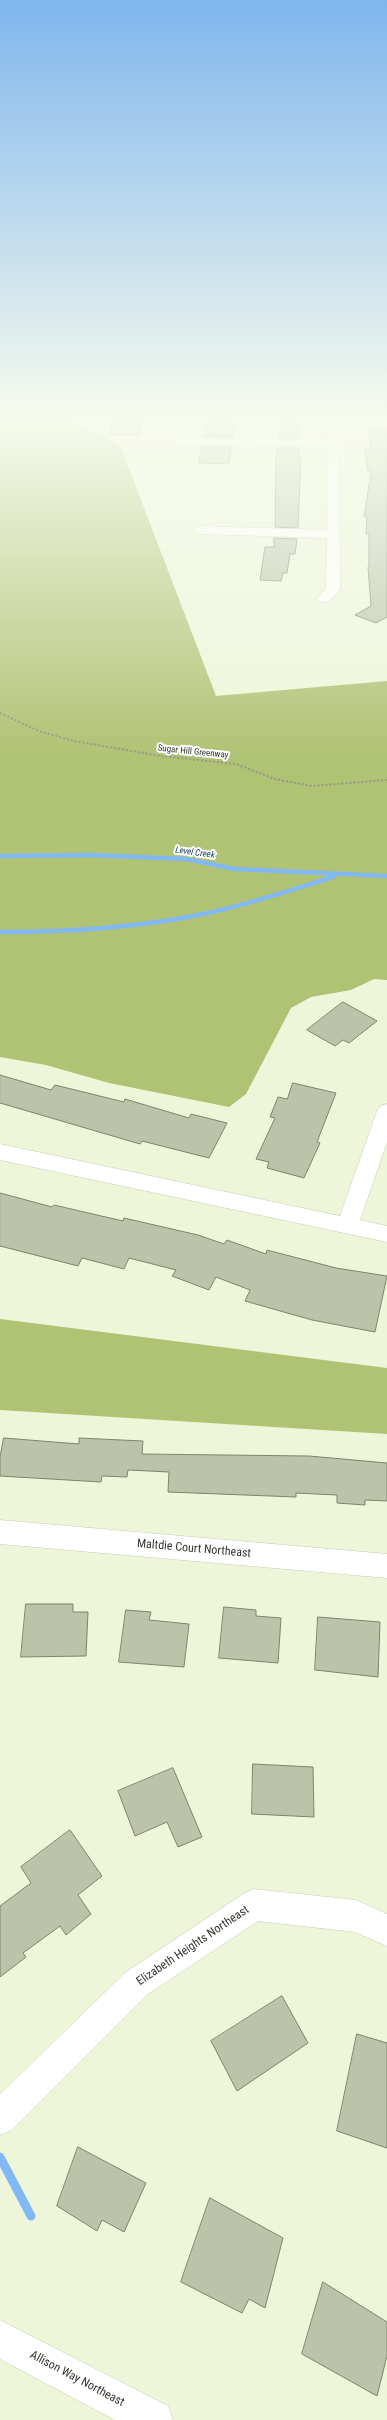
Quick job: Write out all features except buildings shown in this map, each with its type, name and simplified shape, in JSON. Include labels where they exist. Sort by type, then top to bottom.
[{"type":"street","points":[[264,532],[332,534],[333,589],[324,599]]},
{"type":"street","points":[[348,1224],[387,1111]]},
{"type":"street","points":[[0,1152],[348,1224],[387,1234]]},
{"type":"street","name":"Maltdie Court Northeast","points":[[0,1532],[387,1566]]},
{"type":"street","name":"Elizabeth Heights Northeast","points":[[0,2118],[137,1983],[254,1905],[356,1916],[387,1930]]},
{"type":"street","name":"Allison Way Northeast","points":[[0,2339],[154,2420]]},
{"type":"path","name":"Sugar Hill Greenway","points":[[0,713],[39,731],[74,741],[161,756],[236,764],[275,779],[312,786],[387,780]]},
{"type":"green space","points":[[0,532],[153,532],[216,696],[387,681],[387,980],[374,979],[351,990],[311,997],[291,1008],[246,1094],[229,1107],[109,1083],[46,1065],[0,1057]]},
{"type":"green space","points":[[0,1319],[387,1368],[387,1434],[0,1410]]},
{"type":"waterway","name":"Level Creek","points":[[0,856],[90,855],[186,859],[235,869],[387,876]]},
{"type":"waterway","points":[[0,932],[78,930],[130,926],[182,918],[239,905],[333,877]]},
{"type":"waterway","points":[[0,2157],[31,2216]]}]
